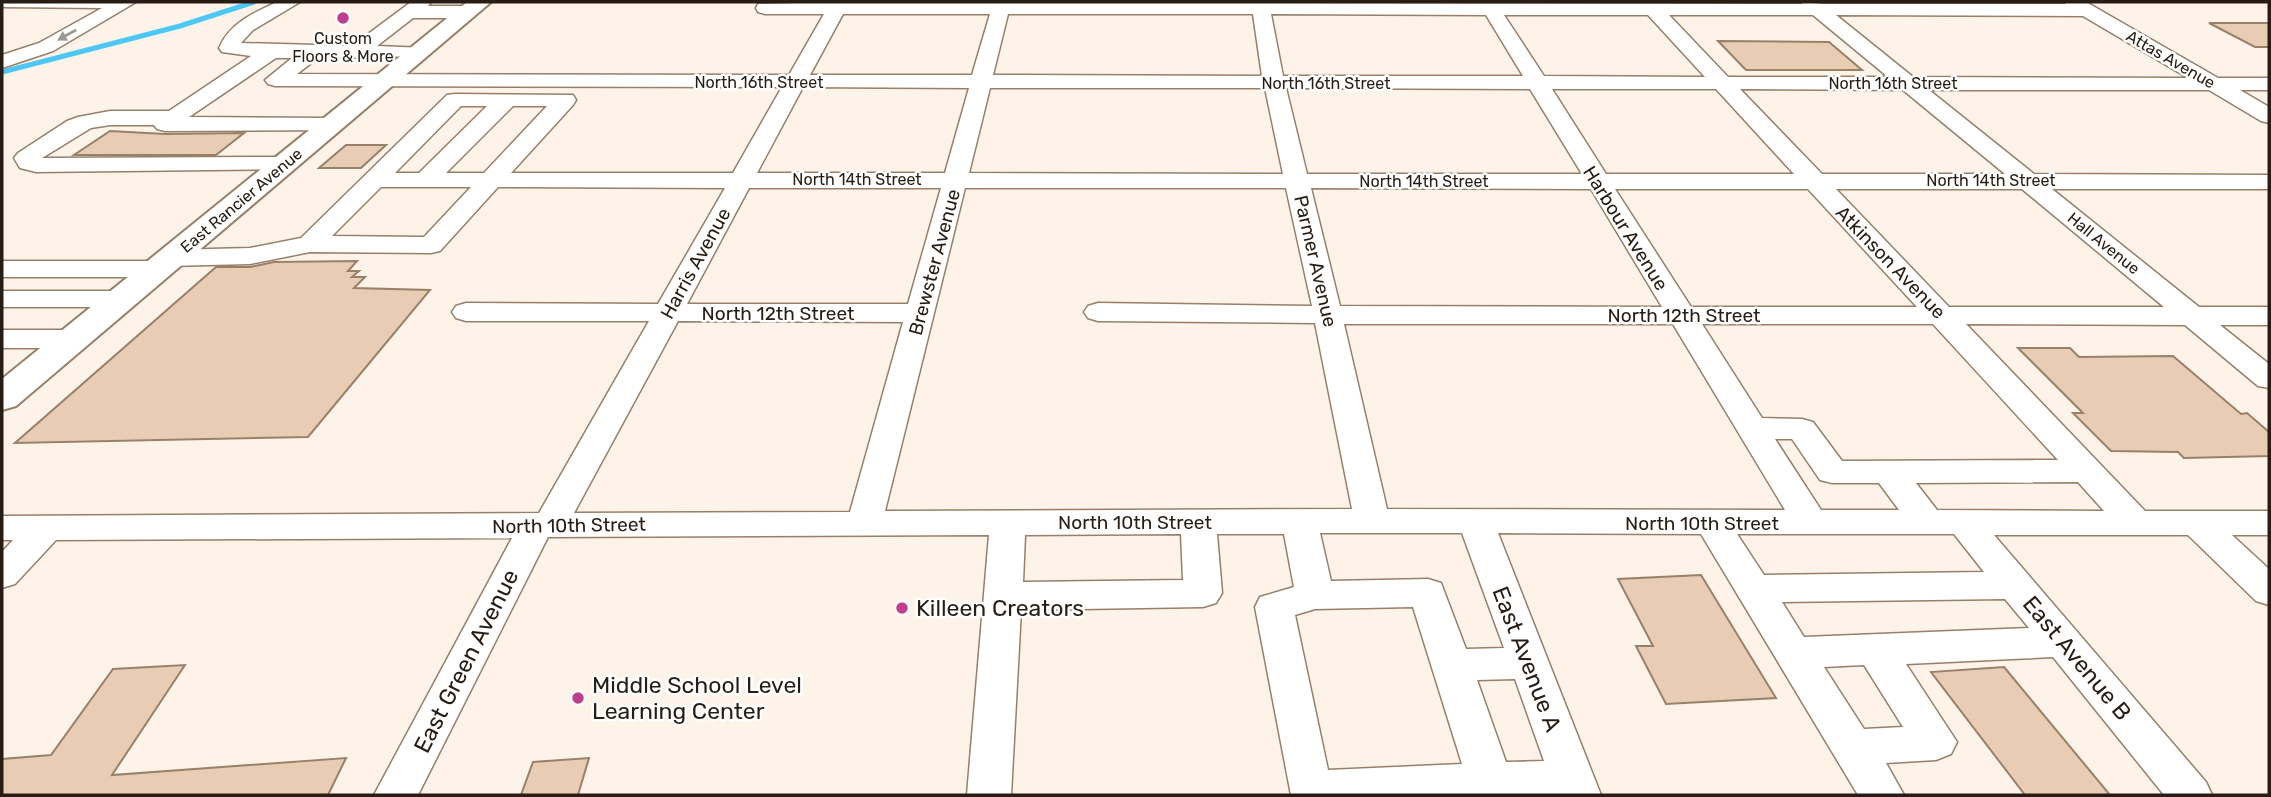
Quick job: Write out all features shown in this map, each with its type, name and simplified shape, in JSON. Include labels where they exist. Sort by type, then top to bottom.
[{"type":"main road","name":"East Rancier Avenue","points":[[3,397],[475,7]]},
{"type":"street","points":[[2,2],[126,2]]},
{"type":"street","points":[[2,62],[46,47],[126,2]]},
{"type":"street","points":[[291,2],[247,27],[231,40],[229,48],[271,52],[419,52]]},
{"type":"street","points":[[765,8],[838,5],[2079,6]]},
{"type":"street","name":"Harris Avenue","points":[[543,526],[668,312],[838,5]]},
{"type":"street","name":"Brewster Avenue","points":[[865,522],[1001,5]]},
{"type":"street","name":"Parmer Avenue","points":[[1260,5],[1274,83],[1372,521]]},
{"type":"street","name":"Harbour Avenue","points":[[1488,5],[1811,523]]},
{"type":"street","name":"Atkinson Avenue","points":[[1649,5],[2136,523]]},
{"type":"street","name":"Hall Avenue","points":[[1812,5],[2269,379]]},
{"type":"street","name":"Attas Avenue","points":[[2079,6],[2269,116]]},
{"type":"street","points":[[357,52],[416,7],[475,7]]},
{"type":"street","points":[[382,33],[443,33]]},
{"type":"street","points":[[271,52],[165,124],[329,125]]},
{"type":"street","name":"North 16th Street","points":[[313,52],[275,80],[383,81],[515,90],[795,83],[981,82],[2269,84]]},
{"type":"street","points":[[425,180],[515,90]]},
{"type":"street","points":[[2,270],[163,264],[250,256],[310,244],[431,245],[565,100],[515,90],[455,100],[310,244]]},
{"type":"street","points":[[174,118],[110,118],[86,122],[75,126],[26,158],[28,163],[36,165],[283,164]]},
{"type":"street","name":"North 14th Street","points":[[374,180],[2269,182]]},
{"type":"street","points":[[2,299],[121,299]]},
{"type":"street","name":"North 12th Street","points":[[466,312],[922,313]]},
{"type":"street","name":"North 12th Street","points":[[1098,312],[1328,315],[2269,316]]},
{"type":"street","points":[[8,344],[72,340]]},
{"type":"street","points":[[1751,428],[1802,429],[1832,472],[2087,471]]},
{"type":"street","name":"East Avenue B","points":[[1889,472],[2016,585],[2190,795]]},
{"type":"street","points":[[1984,472],[2028,522]]},
{"type":"street","name":"North 10th Street","points":[[2,528],[1372,521],[2267,525]]},
{"type":"street","points":[[1003,596],[1203,593],[1198,522]]},
{"type":"street","points":[[1299,522],[1315,595]]},
{"type":"street","name":"East Avenue A","points":[[1476,522],[1576,787]]},
{"type":"street","points":[[989,795],[1008,523]]},
{"type":"street","points":[[1712,523],[1882,795]]},
{"type":"street","points":[[2197,523],[2263,579]]},
{"type":"street","name":"East Green Avenue","points":[[396,795],[543,526]]},
{"type":"street","points":[[2,575],[45,529]]},
{"type":"street","points":[[1753,589],[2016,585]]},
{"type":"street","points":[[1477,786],[1452,665],[1428,593],[1315,595],[1274,607],[1310,789],[1349,792],[1477,786],[1576,787]]},
{"type":"street","points":[[1793,653],[2063,642]]},
{"type":"street","points":[[1852,748],[1936,742],[1875,649]]},
{"type":"street","points":[[1452,665],[1528,663]]},
{"type":"building","points":[[2209,23],[2269,23],[2269,47],[2255,47]]},
{"type":"building","points":[[1718,41],[1829,42],[1862,70],[1746,70]]},
{"type":"building","points":[[110,131],[165,134],[244,133],[216,155],[74,155]]},
{"type":"building","points":[[346,145],[386,145],[361,168],[319,168]]},
{"type":"building","points":[[357,261],[348,271],[359,271],[352,277],[365,277],[354,288],[430,290],[308,437],[15,443],[216,267],[250,267],[274,262]]},
{"type":"building","points":[[2018,348],[2070,348],[2079,357],[2173,356],[2241,414],[2247,413],[2269,432],[2269,456],[2184,458],[2178,452],[2111,451],[2073,413],[2083,413]]},
{"type":"building","points":[[1701,575],[1776,698],[1666,704],[1636,646],[1653,646],[1618,579]]},
{"type":"building","points":[[185,665],[112,775],[346,758],[328,795],[2,795],[2,759],[51,755],[113,669]]},
{"type":"building","points":[[2004,667],[2110,795],[2025,795],[1931,672]]},
{"type":"building","points":[[589,758],[578,795],[521,795],[533,762]]},
{"type":"waterway","points":[[2,72],[180,26],[254,2]]},
{"type":"place","name":"Custom Floors & More","points":[[343,18]]},
{"type":"place","name":"Killeen Creators","points":[[902,608]]},
{"type":"place","name":"Middle School Level Learning Center","points":[[578,698]]}]
